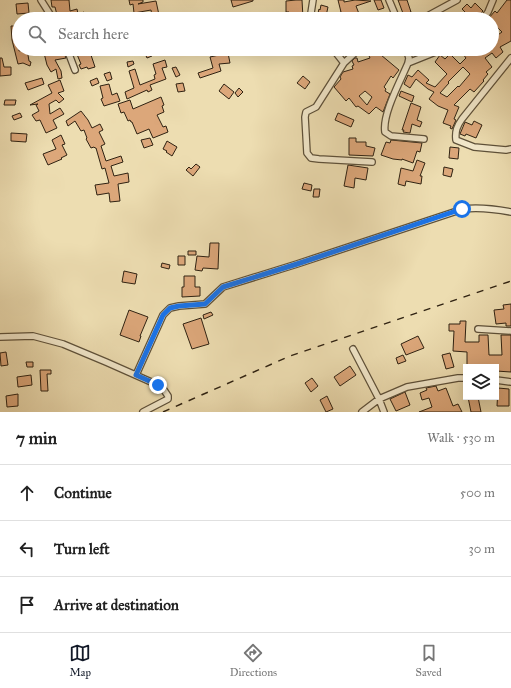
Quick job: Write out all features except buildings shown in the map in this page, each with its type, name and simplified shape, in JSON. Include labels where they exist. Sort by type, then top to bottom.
[{"type":"street","points":[[41,0],[49,12]]},
{"type":"street","points":[[311,12],[313,0]]},
{"type":"street","points":[[389,0],[394,12]]},
{"type":"street","points":[[435,12],[457,0]]},
{"type":"street","points":[[488,12],[493,0]]},
{"type":"street","points":[[70,56],[75,70]]},
{"type":"street","points":[[338,56],[344,63]]},
{"type":"street","points":[[352,56],[344,63],[316,107],[306,112],[307,153],[311,158],[372,162]]},
{"type":"street","points":[[408,56],[408,63],[387,112],[384,127],[385,132],[391,136],[424,139]]},
{"type":"street","points":[[408,63],[426,56]]},
{"type":"street","points":[[511,58],[462,119],[456,130],[455,136],[456,140],[474,147],[500,150],[511,148]]},
{"type":"street","points":[[136,375],[163,315],[170,308],[205,304],[223,287],[462,209],[489,208],[511,212]]},
{"type":"street","points":[[478,329],[511,331]]},
{"type":"street","points":[[0,337],[33,336],[63,344],[158,385],[168,396],[168,399],[143,412]]},
{"type":"street","points":[[353,349],[379,399],[384,412]]},
{"type":"street","points":[[362,412],[379,399],[407,387],[463,378]]},
{"type":"street","points":[[499,380],[511,382]]},
{"type":"railway","points":[[163,412],[290,356],[511,281]]},
{"type":"route","points":[[158,385],[136,375],[163,315],[170,308],[205,304],[223,287],[462,209]]}]
